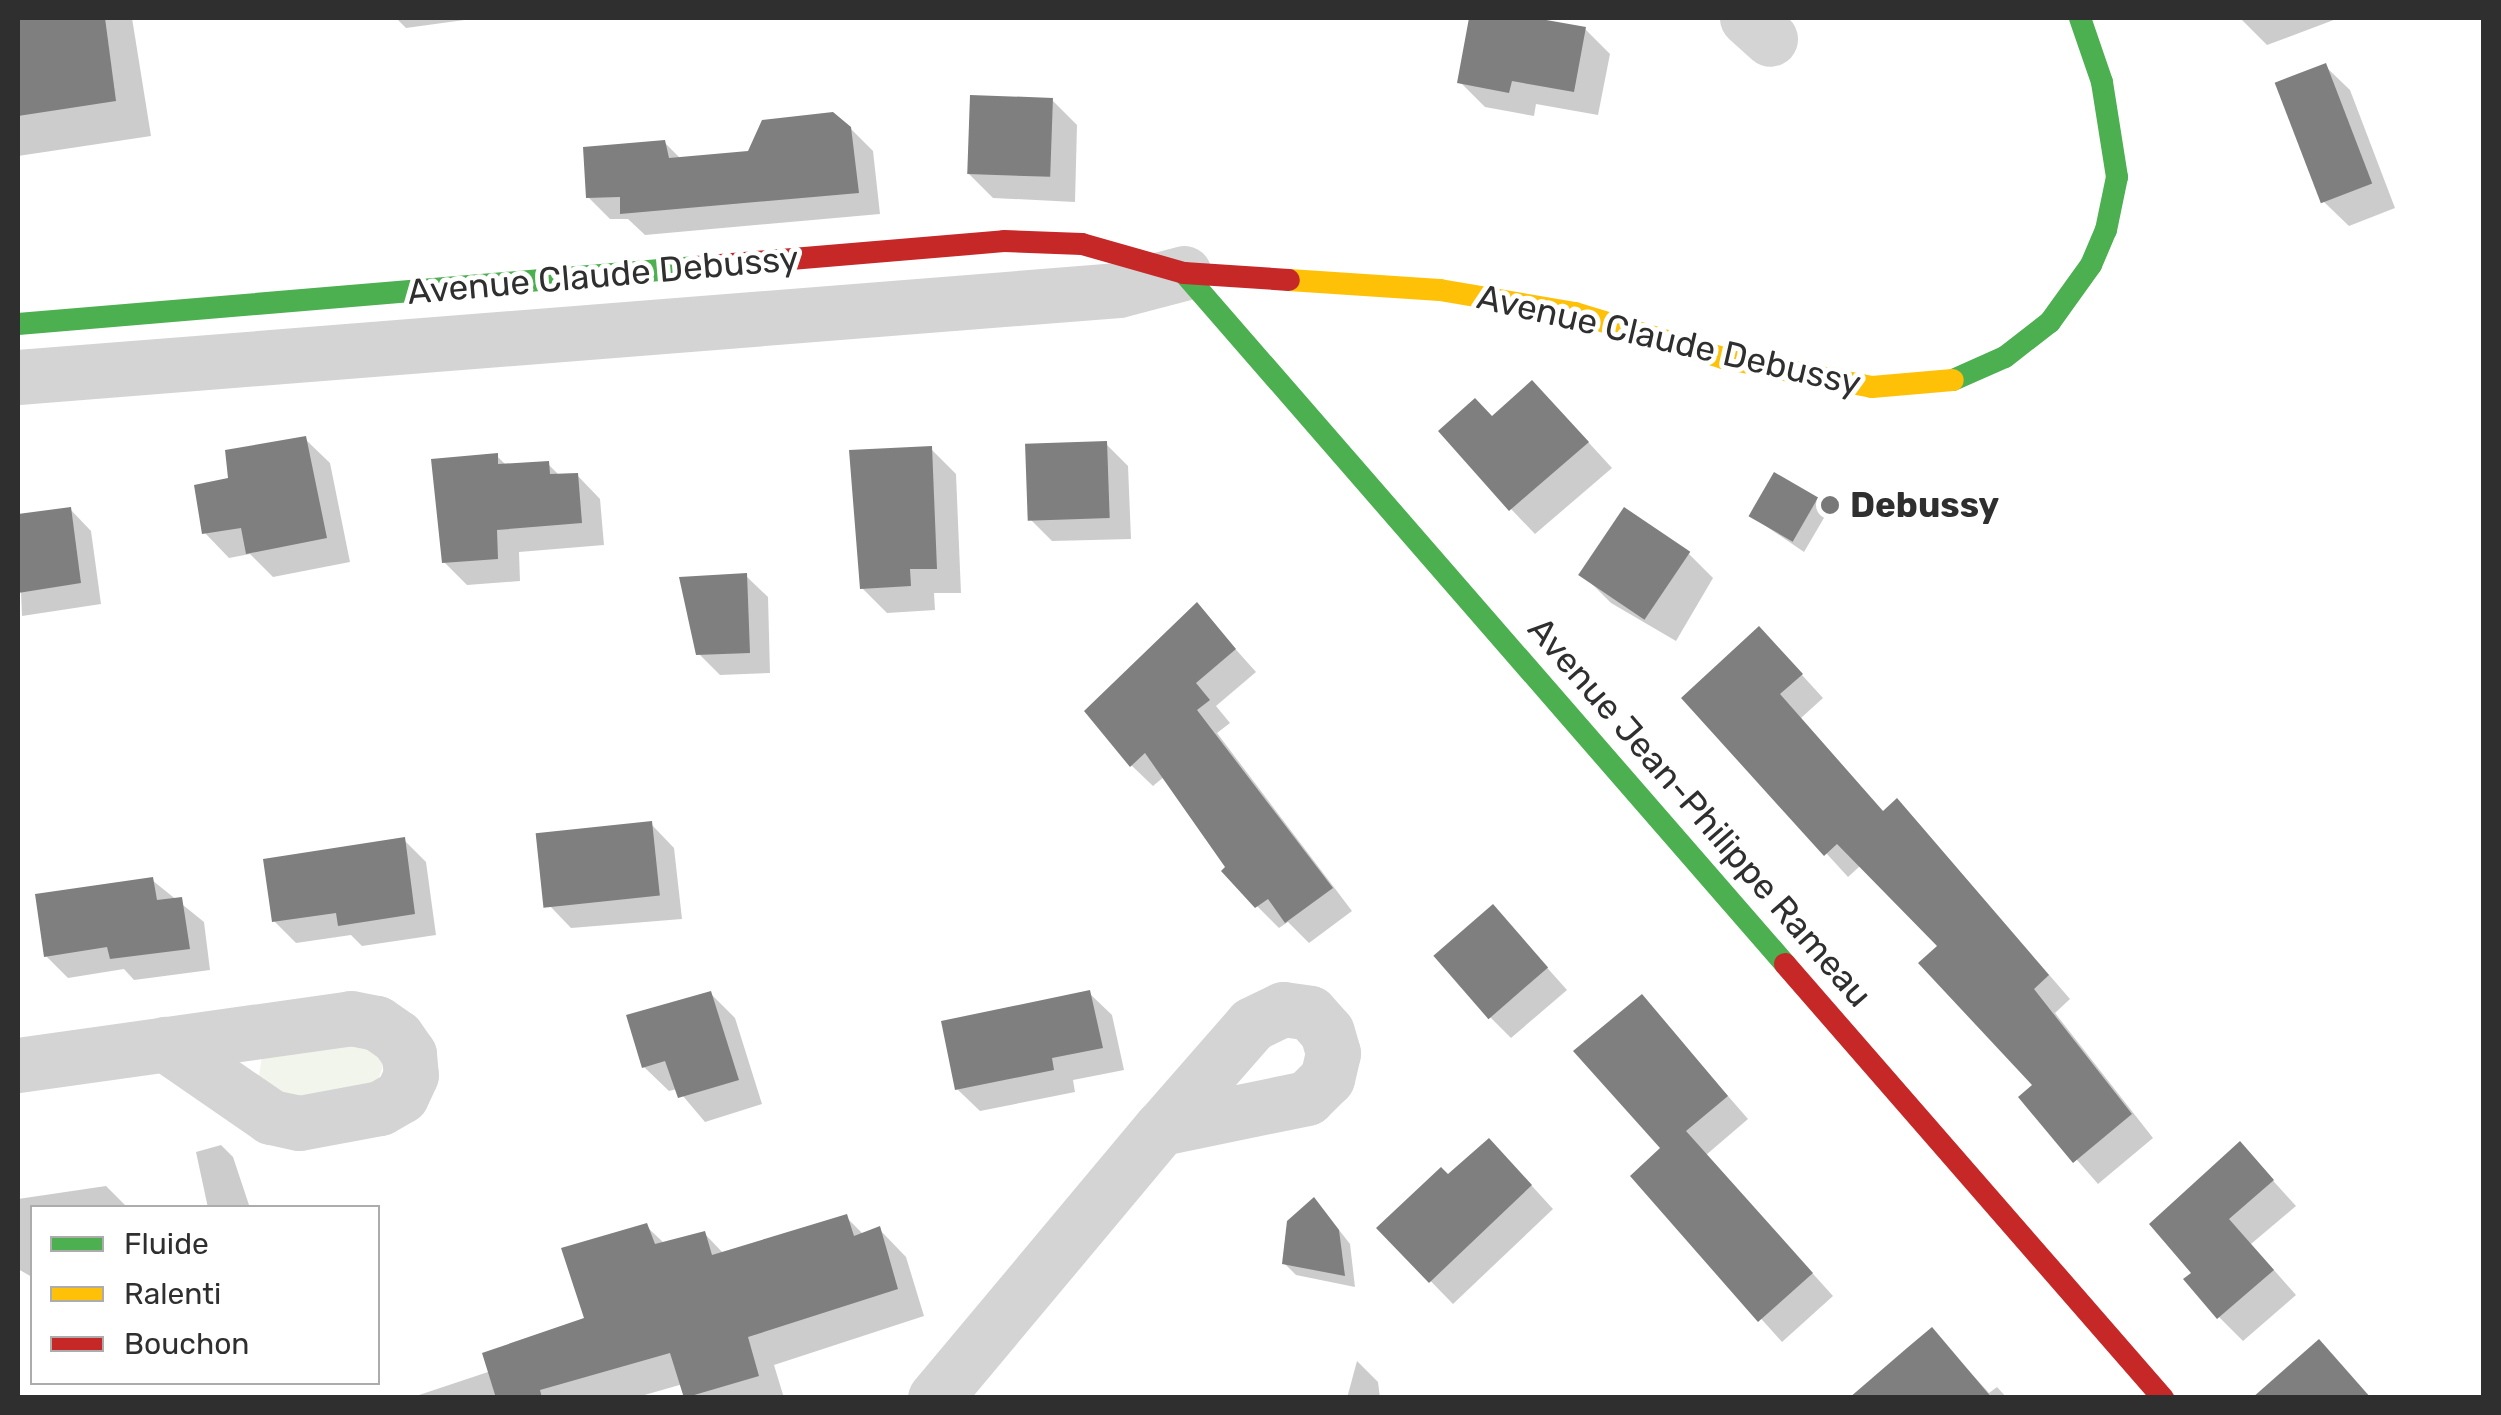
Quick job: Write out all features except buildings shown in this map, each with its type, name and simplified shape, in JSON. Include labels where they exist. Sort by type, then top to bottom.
[{"type":"street","name":"Avenue Claude Debussy","points":[[18,324],[1004,241],[1082,244],[1184,273],[1440,290],[1575,313],[1723,358],[1872,386],[1944,384],[2005,357],[2050,322],[2091,265],[2106,230],[2117,178],[2102,82],[2080,18]]},
{"type":"street","name":"Avenue Claude Debussy","points":[[18,378],[1119,290],[1184,273]]},
{"type":"street","name":"Avenue Jean-Philippe Rameau","points":[[1184,273],[2163,1398]]},
{"type":"street","points":[[18,1064],[164,1044]]},
{"type":"street","points":[[935,1398],[1161,1128]]},
{"type":"shaded area","points":[[364,1040],[384,1062],[378,1081],[297,1105],[259,1076],[262,1056]]},
{"type":"traffic: fast","points":[[1953,380],[2005,357],[2050,322],[2091,265],[2106,230],[2117,177],[2102,82],[2080,18]]},
{"type":"traffic: fast","points":[[18,324],[696,267]]},
{"type":"traffic: fast","points":[[1184,273],[1785,964]]},
{"type":"traffic: slow","points":[[1289,280],[1440,290],[1575,313],[1723,358],[1872,387],[1953,380]]},
{"type":"traffic: jam","points":[[696,267],[1004,241],[1082,244],[1184,273],[1289,280]]},
{"type":"traffic: jam","points":[[1785,964],[2163,1398]]},
{"type":"place","name":"Debussy","points":[[1830,505]]}]
